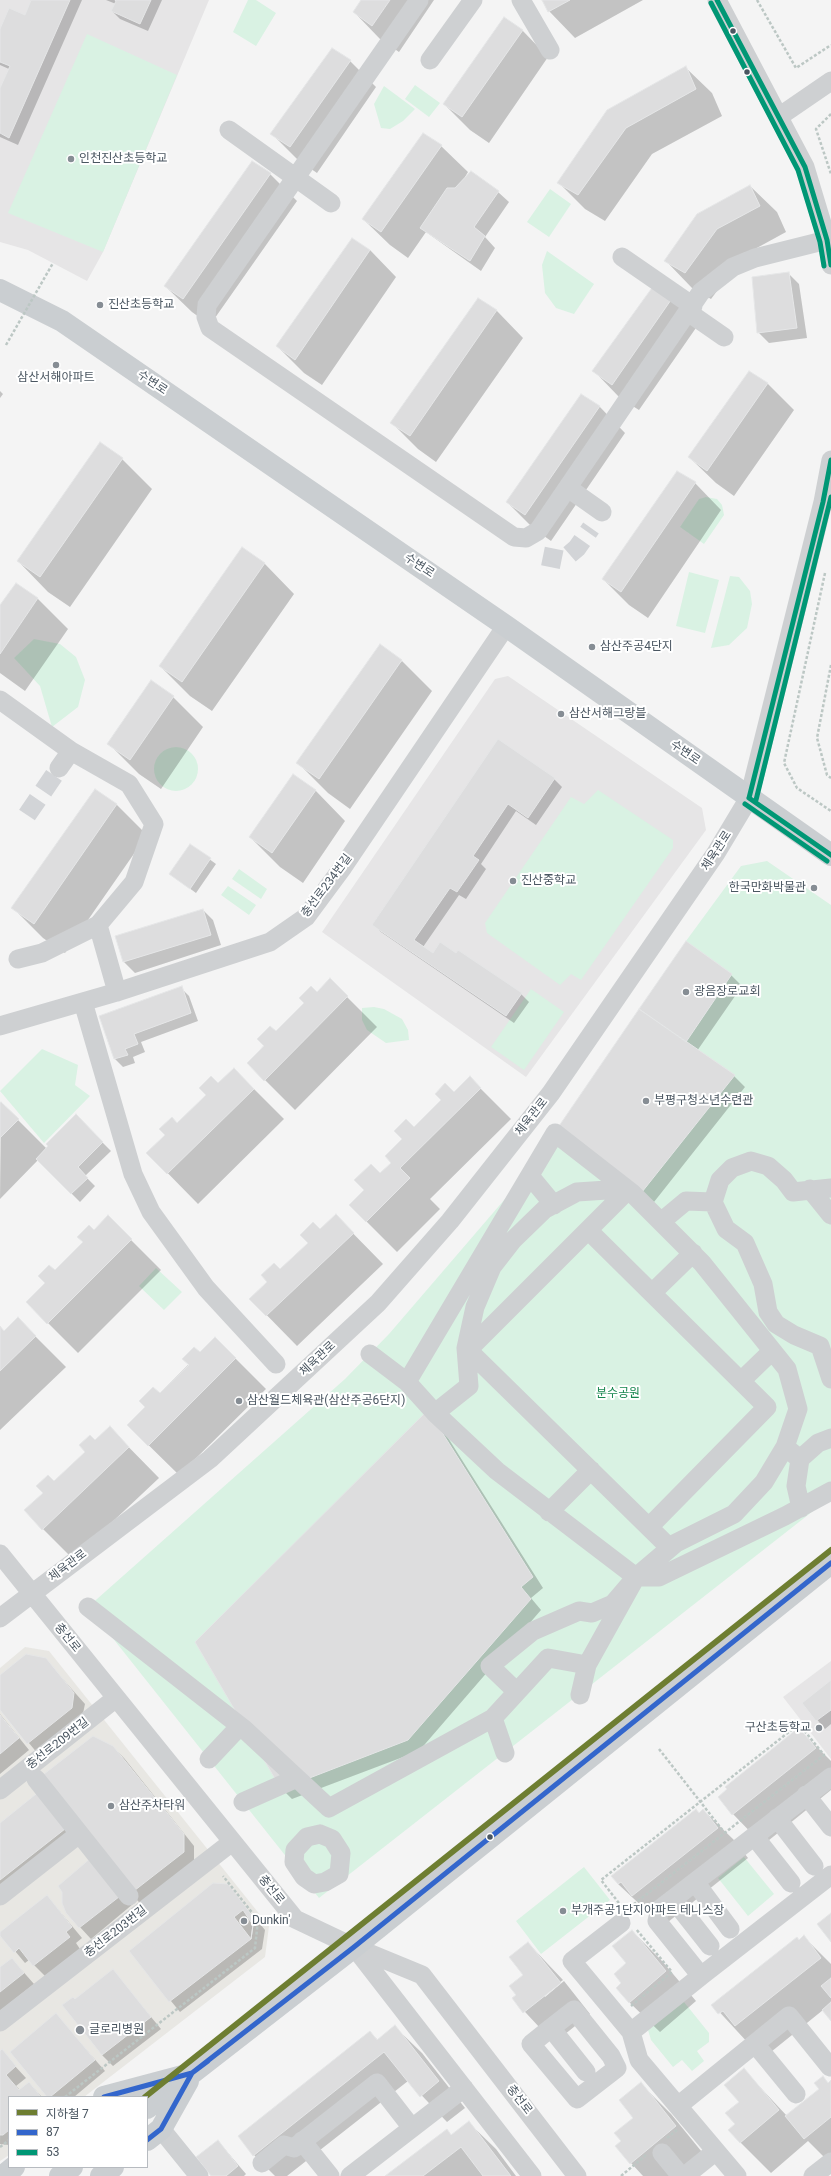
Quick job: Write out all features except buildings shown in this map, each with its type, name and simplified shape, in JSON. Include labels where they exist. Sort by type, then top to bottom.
[{"type":"main road","name":"수변로","points":[[0,290],[62,321],[506,626],[831,855]]},
{"type":"main road","points":[[148,2107],[354,1947],[831,1564]]},
{"type":"main road","points":[[108,2096],[192,2073]]},
{"type":"main road","points":[[154,2135],[192,2073]]},
{"type":"main road","points":[[3,2176],[13,2168]]},
{"type":"main road","points":[[60,2176],[71,2168]]},
{"type":"main road","points":[[101,2176],[112,2168]]},
{"type":"street","points":[[419,0],[207,305],[206,317],[210,328],[514,537],[526,538],[538,531],[701,292],[733,267],[755,258],[827,240]]},
{"type":"street","points":[[430,60],[473,0]]},
{"type":"street","points":[[521,0],[550,50]]},
{"type":"street","points":[[717,0],[780,116],[805,167],[827,240],[831,265]]},
{"type":"street","points":[[780,116],[831,81]]},
{"type":"street","points":[[228,130],[331,203]]},
{"type":"street","points":[[622,257],[724,337]]},
{"type":"street","name":"체육관로","points":[[0,1618],[210,1459],[378,1303],[450,1221],[551,1093],[716,853],[749,798],[823,502],[831,460]]},
{"type":"street","points":[[568,488],[602,512]]},
{"type":"street","name":"충선로234번길","points":[[0,1026],[117,992],[270,942],[306,917],[343,866],[506,626]]},
{"type":"street","points":[[0,700],[71,751],[129,784],[154,824],[134,882],[98,925],[42,953],[18,959]]},
{"type":"street","points":[[59,768],[71,751]]},
{"type":"street","points":[[98,925],[117,992]]},
{"type":"street","points":[[83,1002],[133,1174],[150,1212],[206,1288],[276,1364]]},
{"type":"street","points":[[408,1382],[555,1133],[662,1221],[693,1253],[787,1369],[798,1409],[785,1447],[764,1482],[734,1514],[676,1542],[636,1577],[613,1604],[592,1613],[579,1611],[533,1631],[490,1666],[517,1692]]},
{"type":"street","points":[[831,1188],[810,1189],[793,1192],[784,1180],[768,1166],[752,1162],[732,1168],[720,1180],[713,1202],[726,1229],[745,1243],[763,1284],[768,1312],[776,1324],[794,1335],[820,1346],[831,1379]]},
{"type":"street","points":[[530,1176],[554,1205]]},
{"type":"street","points":[[810,1189],[831,1215]]},
{"type":"street","points":[[436,1413],[469,1386],[467,1349],[475,1307],[492,1267],[513,1240],[545,1209],[577,1192],[607,1190],[629,1193]]},
{"type":"street","points":[[467,1349],[588,1230],[629,1193]]},
{"type":"street","points":[[662,1221],[686,1201],[713,1202]]},
{"type":"street","points":[[588,1230],[768,1407]]},
{"type":"street","points":[[652,1293],[693,1253]]},
{"type":"street","points":[[467,1349],[670,1548]]},
{"type":"street","points":[[741,1381],[772,1351]]},
{"type":"street","points":[[370,1354],[408,1382],[436,1413],[497,1471],[636,1577],[659,1577],[801,1508],[831,1491]]},
{"type":"street","points":[[649,1527],[791,1384]]},
{"type":"street","points":[[801,1508],[796,1486],[800,1459],[818,1443],[831,1438]]},
{"type":"street","points":[[785,1447],[800,1459]]},
{"type":"street","points":[[549,1512],[591,1470]]},
{"type":"street","name":"충선로","points":[[0,1554],[295,1919],[354,1947],[422,1975],[578,2176]]},
{"type":"street","points":[[580,1695],[587,1665],[636,1577]]},
{"type":"street","points":[[88,1607],[132,1651],[240,1726],[329,1808]]},
{"type":"street","points":[[320,1834],[329,1808],[493,1718],[548,1658],[587,1665]]},
{"type":"street","name":"충선로209번길","points":[[0,1790],[116,1698]]},
{"type":"street","points":[[493,1718],[505,1753]]},
{"type":"street","points":[[209,1759],[240,1726]]},
{"type":"street","points":[[701,1976],[657,1921],[660,1909],[831,1777]]},
{"type":"street","points":[[243,1802],[297,1778]]},
{"type":"street","points":[[36,1779],[129,1896]]},
{"type":"street","points":[[806,1795],[831,1827]]},
{"type":"street","points":[[777,1818],[814,1866]]},
{"type":"street","points":[[0,1896],[79,1834]]},
{"type":"street","points":[[754,1836],[791,1883]]},
{"type":"street","name":"충선로203번길","points":[[0,2022],[232,1842]]},
{"type":"street","points":[[630,2032],[831,1875]]},
{"type":"street","points":[[695,1882],[730,1929]]},
{"type":"street","points":[[673,1899],[710,1946]]},
{"type":"street","points":[[625,1915],[572,1961],[630,2032],[639,2060],[737,2176]]},
{"type":"street","points":[[354,1947],[532,2176]]},
{"type":"street","points":[[574,2010],[611,2056],[617,2068],[577,2099],[531,2044],[574,2010],[597,1993]]},
{"type":"street","points":[[678,2106],[789,2016],[830,2067]]},
{"type":"street","points":[[551,2028],[586,2072]]},
{"type":"street","points":[[755,2044],[796,2094]]},
{"type":"street","points":[[262,2163],[284,2145],[294,2148],[377,2083],[412,2128]]},
{"type":"street","points":[[350,2176],[464,2088]]},
{"type":"street","points":[[154,2135],[199,2176]]},
{"type":"street","points":[[302,2141],[330,2176]]},
{"type":"street","points":[[686,2176],[716,2151]]},
{"type":"street","points":[[662,2153],[681,2176]]},
{"type":"street","points":[[813,2176],[831,2162]]},
{"type":"path","points":[[757,0],[796,68],[831,46]]},
{"type":"path","points":[[831,114],[816,128],[831,174]]},
{"type":"path","points":[[6,345],[53,262]]},
{"type":"path","points":[[826,566],[784,763],[797,788],[831,812]]},
{"type":"path","points":[[831,665],[817,738],[827,775],[831,778]]},
{"type":"path","points":[[625,1915],[625,1911],[601,1880],[800,1724],[824,1755]]},
{"type":"path","points":[[659,1749],[724,1832]]},
{"type":"path","points":[[66,2096],[255,1948],[258,1920],[223,1876]]},
{"type":"path","points":[[0,2148],[8,2141]]},
{"type":"shaded area","name":"인천진산초등학교","points":[[0,0],[209,0],[103,252],[87,281],[28,250],[0,242]]},
{"type":"shaded area","name":"진산중학교","points":[[508,676],[702,808],[706,830],[526,1077],[322,932],[495,679]]},
{"type":"shaded area","points":[[25,1647],[49,1651],[269,1926],[265,1957],[85,2096],[8,2096],[8,2156],[0,2161],[0,1668]]},
{"type":"shaded area","name":"구산초등학교","points":[[831,1661],[831,1759],[783,1697]]},
{"type":"green space","points":[[248,0],[256,0],[276,13],[256,46],[233,32]]},
{"type":"green space","points":[[87,34],[177,75],[103,252],[8,213]]},
{"type":"green space","points":[[415,85],[440,103],[429,117],[405,99]]},
{"type":"green space","points":[[384,86],[415,109],[403,121],[390,129],[381,128],[374,104]]},
{"type":"green space","points":[[550,189],[571,204],[549,237],[527,222]]},
{"type":"green space","points":[[547,251],[594,284],[574,314],[556,308],[545,293],[542,265]]},
{"type":"green space","points":[[706,497],[717,499],[722,505],[724,515],[704,544],[680,527],[699,499]]},
{"type":"green space","points":[[689,572],[719,580],[705,633],[676,626]]},
{"type":"green space","points":[[730,576],[739,577],[750,591],[752,604],[747,628],[729,645],[711,648]]},
{"type":"green space","points":[[34,639],[60,644],[76,657],[85,680],[78,707],[52,727],[40,686],[14,658]]},
{"type":"green space","points":[[176,747],[188,751],[194,757],[198,769],[194,781],[188,787],[176,791],[164,787],[158,781],[154,769],[158,757],[164,751]]},
{"type":"green space","points":[[598,790],[673,840],[673,848],[581,980],[571,974],[560,985],[487,933],[485,923],[571,797],[584,804]]},
{"type":"green space","name":"분수공원","points":[[767,861],[831,905],[831,1497],[319,1898],[88,1607],[345,1379],[389,1334],[535,1164],[686,941],[741,866]]},
{"type":"green space","points":[[239,869],[267,889],[261,899],[232,879]]},
{"type":"green space","points":[[228,886],[256,905],[249,915],[221,895]]},
{"type":"green space","points":[[531,989],[564,1012],[524,1070],[491,1047]]},
{"type":"green space","points":[[374,1007],[384,1009],[402,1019],[408,1030],[409,1040],[386,1043],[367,1030],[362,1020],[362,1008]]},
{"type":"green space","points":[[42,1049],[78,1065],[75,1085],[90,1096],[44,1143],[0,1091]]},
{"type":"green space","points":[[156,1268],[182,1292],[164,1310],[139,1286]]},
{"type":"green space","points":[[744,1857],[774,1894],[748,1916],[718,1878]]},
{"type":"green space","name":"부개주공1단지아파트 테니스장","points":[[584,1867],[610,1900],[541,1954],[516,1921]]},
{"type":"green space","points":[[684,2002],[709,2033],[709,2042],[697,2051],[704,2061],[692,2071],[682,2060],[673,2067],[651,2040],[648,2030]]},
{"type":"tunnel","points":[[543,556],[563,560],[577,548],[591,528]]},
{"type":"tunnel","points":[[27,815],[59,768]]},
{"type":"metro line","name":"7","points":[[146,2096],[831,1550]]},
{"type":"transit line","name":"53","points":[[717,0],[805,167],[827,240],[831,265]]},
{"type":"transit line","points":[[711,3],[798,170],[820,242],[824,266]]},
{"type":"transit line","name":"53","points":[[749,798],[823,502],[831,460]]},
{"type":"transit line","points":[[756,800],[831,497]]},
{"type":"transit line","name":"53","points":[[749,798],[831,855]]},
{"type":"transit line","points":[[745,804],[827,861]]},
{"type":"transit line","name":"87","points":[[108,2096],[192,2073],[354,1947],[831,1563]]},
{"type":"transit line","name":"87","points":[[148,2139],[161,2129],[192,2073],[208,2061]]},
{"type":"place","name":"인천진산초등학교","points":[[71,159]]},
{"type":"place","name":"진산초등학교","points":[[100,305]]},
{"type":"place","name":"삼산서해아파트","points":[[56,365]]},
{"type":"place","name":"삼산주공4단지","points":[[592,647]]},
{"type":"place","name":"삼산서해그랑블","points":[[561,714]]},
{"type":"place","name":"진산중학교","points":[[513,881]]},
{"type":"place","name":"한국만화박물관","points":[[814,888]]},
{"type":"place","name":"광음장로교회","points":[[686,992]]},
{"type":"place","name":"부평구청소년수련관","points":[[646,1101]]},
{"type":"place","name":"삼산월드체육관(삼산주공6단지)","points":[[239,1401]]},
{"type":"place","name":"구산초등학교","points":[[819,1728]]},
{"type":"place","name":"삼산주차타워","points":[[111,1806]]},
{"type":"place","name":"부개주공1단지아파트 테니스장","points":[[563,1911]]},
{"type":"place","name":"Dunkin'","points":[[244,1921]]},
{"type":"place","name":"글로리병원","points":[[80,2030]]}]
